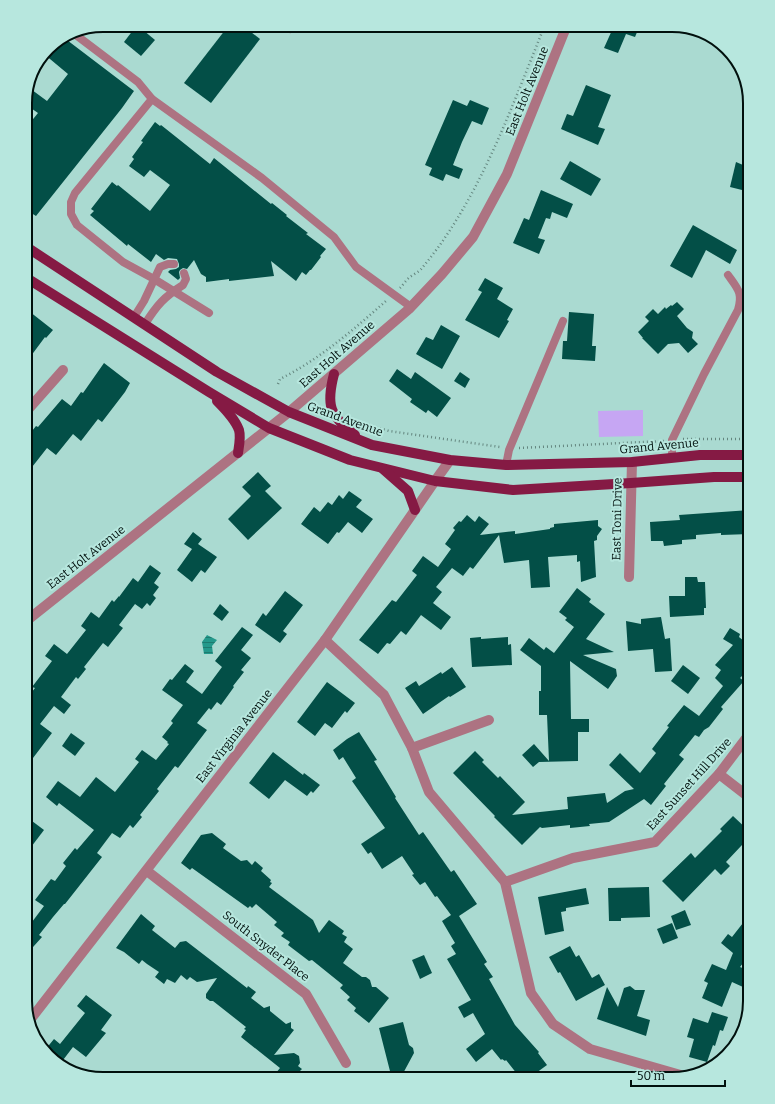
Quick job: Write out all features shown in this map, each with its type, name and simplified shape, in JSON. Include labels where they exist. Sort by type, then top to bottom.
[{"type":"main road","name":"Grand Avenue","points":[[32,251],[217,372],[289,412],[372,445],[450,460],[506,466],[632,462],[700,455],[743,455]]},
{"type":"main road","points":[[32,280],[269,428],[350,460],[435,481],[513,490],[631,484],[714,477],[743,477]]},
{"type":"main road","points":[[334,374],[330,390],[331,409],[340,424],[366,443]]},
{"type":"main road","points":[[209,392],[228,413],[239,430],[238,453]]},
{"type":"main road","points":[[382,468],[408,491],[415,510]]},
{"type":"street","name":"East Holt Avenue","points":[[32,616],[289,412],[410,307],[442,274],[473,237],[507,174],[564,32]]},
{"type":"street","points":[[32,405],[63,370]]},
{"type":"street","name":"East Virginia Avenue","points":[[34,1015],[147,871],[324,640],[450,460]]},
{"type":"street","name":"East Toni Drive","points":[[629,577],[632,462]]},
{"type":"street","points":[[324,640],[384,695],[412,748],[429,792],[504,882],[531,993],[553,1024],[590,1049],[670,1072]]},
{"type":"street","points":[[412,748],[489,720]]},
{"type":"street","name":"East Sunset Hill Drive","points":[[504,882],[573,858],[655,842],[719,774],[743,742]]},
{"type":"street","points":[[719,774],[743,793]]},
{"type":"street","name":"South Snyder Place","points":[[147,871],[306,994],[346,1063]]},
{"type":"lane","points":[[78,36],[138,82],[152,99],[262,178],[334,237],[356,267],[410,307]]},
{"type":"lane","points":[[152,99],[75,193],[71,202],[71,214],[77,225],[123,262],[209,313]]},
{"type":"lane","points":[[134,317],[160,267],[168,264],[174,264]]},
{"type":"lane","points":[[145,324],[156,308],[173,291],[184,285],[186,279],[184,273]]},
{"type":"lane","points":[[672,458],[672,440],[704,374],[738,310],[741,301],[739,290],[728,275]]},
{"type":"lane","points":[[506,466],[510,448],[563,321]]},
{"type":"path","points":[[278,384],[280,379],[299,370],[352,330],[410,277],[421,270],[448,232],[474,190],[496,144],[542,32]]},
{"type":"path","points":[[352,419],[389,431],[510,448],[672,440],[743,439]]},
{"type":"shaded area","points":[[643,410],[643,436],[599,437],[598,411]]},
{"type":"shaded area","points":[[207,635],[217,640],[212,646],[213,654],[204,654],[202,642]]},
{"type":"building","points":[[132,32],[145,32],[155,40],[141,56],[124,42]]},
{"type":"building","points":[[224,32],[251,32],[260,39],[211,103],[184,83]]},
{"type":"building","points":[[611,32],[637,32],[635,37],[626,34],[618,53],[604,48]]},
{"type":"building","points":[[69,41],[134,91],[36,216],[32,213],[32,120],[38,113],[32,109],[33,91],[47,101],[68,74],[49,58],[56,50]]},
{"type":"building","points":[[586,85],[611,95],[598,127],[605,129],[598,145],[561,129],[567,114],[573,116]]},
{"type":"building","points":[[453,100],[467,106],[470,100],[489,108],[482,125],[472,121],[462,142],[453,165],[463,169],[459,179],[446,174],[443,181],[429,175],[432,168],[425,165]]},
{"type":"building","points":[[155,122],[160,126],[161,125],[210,164],[214,158],[287,215],[286,216],[308,233],[306,234],[326,249],[311,270],[306,275],[302,272],[296,281],[271,261],[274,276],[206,282],[206,277],[201,274],[194,260],[187,269],[183,268],[180,270],[180,278],[178,280],[168,272],[179,267],[177,259],[168,258],[164,260],[156,254],[151,262],[128,244],[127,246],[90,215],[94,211],[91,209],[112,182],[117,186],[118,185],[150,211],[170,185],[150,170],[144,177],[129,166],[134,159],[132,157],[143,142],[141,141]]},
{"type":"building","points":[[570,161],[601,179],[591,196],[560,179]]},
{"type":"building","points":[[736,162],[743,165],[743,190],[730,187]]},
{"type":"building","points":[[541,190],[573,204],[567,218],[552,212],[550,219],[546,218],[538,238],[545,240],[539,254],[513,243],[524,218],[529,220]]},
{"type":"building","points":[[693,225],[737,250],[730,264],[706,250],[692,278],[670,266]]},
{"type":"building","points":[[485,278],[503,288],[497,299],[513,309],[507,320],[509,321],[499,338],[465,320],[482,292],[478,290]]},
{"type":"building","points":[[677,302],[684,309],[677,316],[687,328],[693,332],[692,338],[698,344],[688,353],[679,343],[668,344],[658,354],[638,332],[649,321],[645,317],[653,309],[658,314],[665,307],[666,309]]},
{"type":"building","points":[[569,312],[594,314],[592,346],[596,346],[595,361],[562,359],[563,341],[567,341]]},
{"type":"building","points":[[32,314],[53,330],[46,338],[45,337],[32,355]]},
{"type":"building","points":[[441,325],[460,336],[442,369],[416,354],[426,337],[433,340]]},
{"type":"building","points":[[104,363],[130,383],[102,422],[98,419],[81,441],[73,434],[56,455],[47,448],[32,467],[32,431],[36,426],[38,427],[62,399],[71,406],[81,392],[83,393]]},
{"type":"building","points":[[397,369],[411,379],[415,372],[451,398],[437,417],[428,410],[426,413],[410,402],[412,399],[389,381]]},
{"type":"building","points":[[460,372],[470,379],[465,388],[454,381]]},
{"type":"building","points":[[258,472],[271,486],[265,491],[282,508],[248,540],[228,519],[251,496],[242,487]]},
{"type":"building","points":[[349,491],[362,500],[356,507],[373,519],[362,533],[348,522],[339,533],[337,532],[328,544],[301,524],[314,507],[320,512],[328,502],[332,505],[339,495],[343,499]]},
{"type":"building","points":[[743,510],[743,534],[721,535],[721,533],[696,535],[696,539],[682,540],[682,544],[664,546],[663,541],[651,541],[650,522],[680,520],[679,515]]},
{"type":"building","points":[[467,515],[475,522],[479,516],[489,524],[480,535],[515,531],[515,534],[550,529],[554,527],[554,524],[598,520],[598,526],[602,529],[597,536],[597,540],[594,541],[596,577],[581,582],[580,561],[577,562],[577,555],[548,557],[550,587],[531,588],[529,560],[504,563],[499,535],[473,569],[470,567],[463,576],[452,568],[436,587],[442,592],[433,603],[451,617],[441,630],[421,615],[406,635],[401,631],[390,644],[387,643],[378,654],[359,640],[392,600],[396,602],[417,575],[412,571],[423,556],[438,567],[451,549],[445,544],[455,530],[453,528]]},
{"type":"building","points":[[193,532],[202,539],[198,544],[217,557],[205,573],[201,570],[192,582],[177,570],[192,549],[184,544]]},
{"type":"building","points":[[150,565],[161,573],[154,583],[159,587],[153,595],[156,598],[150,606],[147,603],[142,609],[135,604],[119,625],[123,628],[108,647],[103,643],[84,667],[86,669],[78,679],[76,677],[61,697],[71,705],[64,714],[54,706],[40,724],[52,733],[33,758],[32,692],[35,688],[32,687],[52,661],[45,656],[54,644],[67,654],[86,630],[81,626],[91,612],[99,618],[112,600],[114,602],[119,597],[133,578],[138,582]]},
{"type":"building","points":[[685,577],[697,577],[698,582],[705,582],[706,608],[704,608],[704,615],[670,617],[669,596],[685,596]]},
{"type":"building","points":[[577,588],[591,599],[589,602],[605,614],[586,639],[614,652],[583,655],[616,669],[617,676],[608,689],[570,661],[571,719],[589,719],[589,732],[578,732],[578,761],[539,762],[533,767],[522,755],[534,744],[549,761],[547,715],[539,715],[541,666],[520,650],[529,638],[544,650],[546,647],[554,653],[574,627],[565,620],[567,618],[559,612]]},
{"type":"building","points":[[285,591],[303,605],[283,631],[287,634],[280,643],[255,625],[263,613],[266,616]]},
{"type":"building","points":[[220,604],[229,612],[222,621],[213,614]]},
{"type":"building","points":[[661,617],[665,639],[670,638],[672,671],[655,672],[653,649],[628,651],[626,621],[641,624],[641,619]]},
{"type":"building","points":[[242,627],[253,635],[241,650],[251,658],[241,670],[244,672],[221,705],[217,702],[211,710],[209,708],[197,723],[207,730],[178,768],[175,766],[157,789],[159,791],[140,815],[142,817],[133,828],[130,825],[120,838],[112,833],[97,853],[102,857],[39,935],[42,937],[32,948],[32,922],[44,906],[35,900],[51,879],[55,881],[66,866],[63,863],[75,848],[77,850],[94,830],[59,803],[57,806],[46,797],[58,781],[80,797],[96,777],[115,792],[139,762],[135,759],[142,750],[156,760],[169,744],[162,737],[173,723],[171,721],[183,705],[162,690],[170,679],[172,680],[185,664],[194,671],[186,682],[202,694],[222,667],[215,661]]},
{"type":"building","points":[[730,628],[740,634],[739,637],[743,640],[743,675],[740,678],[743,682],[721,707],[723,709],[709,727],[704,730],[699,737],[695,735],[679,755],[684,759],[664,784],[666,786],[651,805],[644,799],[609,822],[589,824],[590,826],[570,828],[570,825],[540,827],[522,845],[453,773],[475,751],[484,760],[482,762],[498,778],[500,776],[525,802],[512,815],[568,809],[567,797],[605,793],[607,803],[625,791],[634,789],[609,765],[620,753],[640,773],[656,753],[652,749],[669,727],[667,726],[684,705],[699,716],[723,686],[715,678],[721,670],[715,665],[733,645],[723,639]]},
{"type":"building","points":[[481,637],[481,639],[508,637],[508,645],[511,644],[512,665],[472,667],[470,638]]},
{"type":"building","points":[[683,665],[700,678],[688,694],[671,681]]},
{"type":"building","points":[[452,667],[466,687],[450,697],[449,696],[423,714],[405,688],[416,681],[419,686]]},
{"type":"building","points":[[327,682],[355,703],[347,713],[345,711],[332,728],[325,723],[315,736],[297,722]]},
{"type":"building","points":[[359,732],[377,760],[374,761],[396,797],[395,798],[419,835],[423,832],[451,872],[454,870],[477,904],[459,916],[487,962],[484,964],[493,977],[489,979],[515,1025],[539,1052],[538,1053],[547,1065],[537,1072],[515,1072],[506,1060],[501,1060],[492,1049],[476,1062],[466,1049],[485,1034],[473,1013],[464,1018],[458,1007],[471,1000],[447,959],[456,954],[451,946],[455,943],[442,921],[451,915],[437,896],[435,897],[425,882],[420,885],[412,875],[414,874],[402,856],[382,869],[371,852],[368,854],[361,844],[385,828],[352,781],[356,778],[343,757],[339,760],[333,750]]},
{"type":"building","points":[[71,733],[85,743],[75,756],[62,746]]},
{"type":"building","points":[[273,752],[303,775],[304,773],[320,785],[313,793],[311,791],[307,796],[285,780],[269,799],[249,783]]},
{"type":"building","points":[[733,816],[743,825],[743,846],[742,845],[726,862],[730,866],[721,875],[715,869],[683,902],[662,881],[691,853],[695,858],[722,831],[720,829]]},
{"type":"building","points":[[32,821],[44,830],[32,846]]},
{"type":"building","points":[[212,833],[226,844],[223,848],[241,861],[247,860],[252,865],[255,861],[263,868],[261,871],[271,880],[270,882],[272,883],[269,887],[313,920],[319,933],[329,920],[344,931],[342,934],[347,937],[344,942],[353,949],[343,963],[362,977],[366,977],[370,980],[372,987],[376,987],[389,998],[369,1023],[354,1011],[356,1008],[347,1000],[350,997],[340,988],[343,985],[312,960],[309,961],[288,945],[290,942],[281,936],[284,933],[274,925],[277,922],[256,904],[252,908],[250,906],[248,908],[192,868],[190,870],[181,863],[201,835]]},
{"type":"building","points":[[649,887],[650,917],[621,918],[621,921],[609,921],[608,888]]},
{"type":"building","points":[[586,888],[589,904],[566,908],[566,911],[561,912],[564,931],[545,935],[538,897]]},
{"type":"building","points":[[685,910],[691,925],[676,930],[671,916]]},
{"type":"building","points":[[141,914],[155,926],[152,930],[175,948],[180,942],[186,941],[247,988],[248,986],[256,992],[251,998],[264,1008],[270,1006],[270,1011],[286,1024],[291,1022],[291,1028],[294,1030],[274,1055],[294,1053],[299,1056],[300,1063],[298,1066],[302,1069],[300,1071],[301,1072],[277,1072],[280,1068],[241,1037],[246,1030],[244,1029],[246,1027],[213,1001],[206,998],[206,994],[217,978],[197,982],[190,977],[187,980],[181,975],[175,983],[167,979],[164,984],[155,977],[159,972],[142,960],[139,964],[124,952],[116,948]]},
{"type":"building","points":[[672,923],[678,938],[663,944],[657,929]]},
{"type":"building","points":[[743,923],[743,963],[740,967],[743,968],[743,987],[732,982],[722,1007],[702,998],[708,983],[704,981],[712,964],[726,970],[733,953],[721,943],[728,934],[732,937]]},
{"type":"building","points":[[570,946],[576,957],[579,955],[592,978],[599,974],[605,985],[576,1001],[560,972],[558,973],[549,957]]},
{"type":"building","points":[[424,955],[432,973],[420,979],[412,960]]},
{"type":"building","points":[[630,986],[635,990],[645,990],[637,1016],[650,1020],[646,1036],[597,1019],[607,987],[618,1007],[624,988]]},
{"type":"building","points":[[86,995],[112,1015],[101,1030],[106,1033],[86,1057],[73,1047],[63,1060],[48,1046],[54,1039],[60,1044],[85,1013],[77,1006]]},
{"type":"building","points":[[712,1012],[728,1017],[723,1031],[720,1030],[715,1046],[713,1045],[707,1062],[689,1057],[694,1039],[687,1037],[693,1018],[708,1023]]},
{"type":"building","points":[[403,1022],[409,1045],[413,1048],[414,1053],[404,1072],[390,1072],[379,1028]]}]
